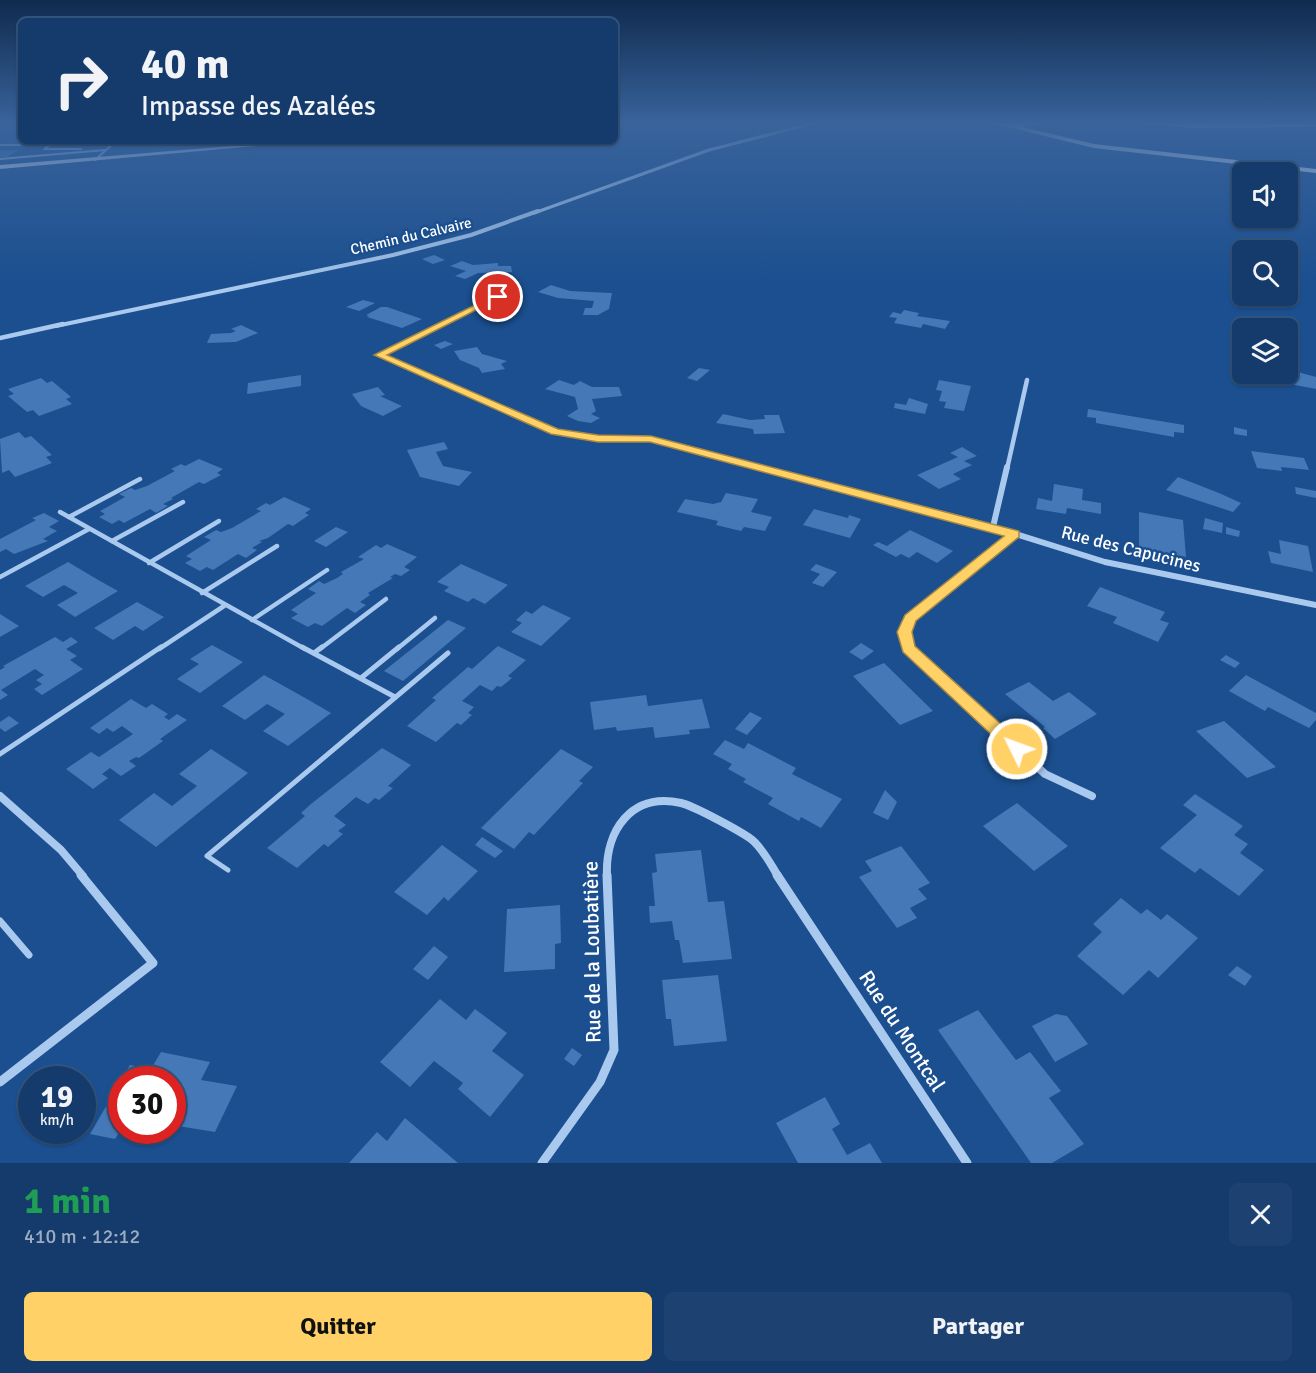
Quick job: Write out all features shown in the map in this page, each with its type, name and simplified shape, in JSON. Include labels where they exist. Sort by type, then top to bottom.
[{"type":"street","name":"Chemin du Calvaire","points":[[0,338],[302,272],[393,255],[471,235],[636,176]]},
{"type":"street","name":"Rue des Capucines","points":[[498,297],[379,355],[555,432],[598,439],[651,439],[993,527],[1105,562],[1316,605]]},
{"type":"street","points":[[993,527],[1027,380]]},
{"type":"street","points":[[1014,534],[910,618],[904,632],[908,648],[1045,774],[1092,796]]},
{"type":"street","points":[[0,796],[61,850],[153,963],[0,1082]]},
{"type":"street","name":"Rue de la Loubatière","points":[[542,1163],[600,1082],[614,1050],[606,856],[612,836],[627,813],[654,802],[682,803],[753,840],[807,918]]},
{"type":"street","name":"Rue du Montcal","points":[[807,918],[966,1163]]},
{"type":"lane","points":[[69,517],[140,480]]},
{"type":"lane","points":[[112,542],[183,502]]},
{"type":"lane","points":[[60,512],[224,606],[395,697]]},
{"type":"lane","points":[[149,563],[219,521]]},
{"type":"lane","points":[[0,577],[89,528]]},
{"type":"lane","points":[[202,593],[277,546]]},
{"type":"lane","points":[[252,620],[327,570]]},
{"type":"lane","points":[[314,653],[386,599]]},
{"type":"lane","points":[[0,754],[224,606]]},
{"type":"lane","points":[[361,678],[435,618]]},
{"type":"lane","points":[[228,870],[207,856],[448,653]]},
{"type":"lane","points":[[0,921],[29,955]]},
{"type":"building","points":[[434,255],[445,260],[433,264],[422,259]]},
{"type":"building","points":[[462,261],[473,265],[498,263],[498,266],[511,266],[512,272],[478,273],[465,279],[455,276],[466,271],[450,266]]},
{"type":"building","points":[[551,285],[570,291],[612,293],[609,309],[598,315],[583,315],[585,308],[592,308],[594,301],[558,298],[538,292]]},
{"type":"building","points":[[363,300],[375,303],[359,311],[346,307]]},
{"type":"building","points":[[381,307],[422,319],[402,328],[367,317],[369,316],[366,315]]},
{"type":"building","points":[[904,310],[919,313],[917,316],[950,321],[945,329],[923,324],[921,328],[894,323],[897,318],[889,317],[893,312],[901,314]]},
{"type":"building","points":[[241,325],[258,333],[236,342],[207,343],[211,334],[231,333],[236,331],[231,329]]},
{"type":"building","points":[[445,341],[453,344],[441,349],[434,345]]},
{"type":"building","points":[[477,347],[482,354],[507,361],[501,364],[505,369],[482,373],[479,368],[460,360],[454,351]]},
{"type":"building","points":[[699,368],[710,370],[697,381],[687,378]]},
{"type":"building","points":[[1298,372],[1316,377],[1316,389],[1290,384],[1298,384]]},
{"type":"building","points":[[301,375],[301,386],[247,394],[248,383]]},
{"type":"building","points":[[41,378],[47,383],[52,381],[71,397],[66,399],[72,404],[39,416],[33,410],[27,412],[8,396],[14,394],[8,389]]},
{"type":"building","points":[[559,380],[574,385],[580,381],[592,387],[619,387],[622,396],[592,399],[596,411],[591,414],[600,418],[591,423],[578,421],[567,416],[578,409],[575,397],[545,389]]},
{"type":"building","points":[[939,380],[971,386],[964,411],[944,408],[946,402],[939,401],[942,391],[936,390]]},
{"type":"building","points":[[378,387],[385,395],[380,396],[402,406],[383,416],[361,406],[352,394]]},
{"type":"building","points":[[909,398],[928,404],[925,414],[894,408],[895,403],[906,405]]},
{"type":"building","points":[[1088,409],[1184,425],[1184,433],[1174,432],[1174,437],[1096,423],[1096,418],[1087,417]]},
{"type":"building","points":[[723,414],[750,420],[765,419],[764,415],[779,415],[785,433],[754,434],[753,429],[716,423]]},
{"type":"building","points":[[1234,427],[1247,430],[1247,436],[1234,434]]},
{"type":"building","points":[[19,432],[25,438],[31,436],[52,455],[46,457],[52,463],[15,477],[9,470],[2,473],[0,439]]},
{"type":"building","points":[[444,442],[448,449],[436,452],[443,466],[472,472],[459,486],[420,477],[407,450]]},
{"type":"building","points":[[962,447],[977,456],[964,461],[972,465],[953,474],[961,479],[939,489],[917,475],[958,457],[950,453]]},
{"type":"building","points":[[1251,451],[1304,458],[1309,470],[1281,467],[1282,471],[1257,468]]},
{"type":"building","points":[[199,459],[223,469],[217,473],[221,475],[204,484],[199,482],[171,498],[173,499],[163,504],[168,506],[156,513],[150,509],[124,523],[119,520],[112,524],[99,517],[105,514],[100,511],[125,497],[119,494],[131,488],[135,490],[147,486],[175,471],[171,469],[181,464],[185,466]]},
{"type":"building","points":[[1178,477],[1241,503],[1233,512],[1166,490]]},
{"type":"building","points":[[1054,484],[1083,489],[1082,500],[1101,503],[1101,514],[1067,508],[1066,514],[1036,509],[1038,498],[1052,501]]},
{"type":"building","points":[[1295,487],[1316,491],[1316,498],[1296,494]]},
{"type":"building","points":[[726,493],[758,499],[751,512],[772,517],[765,531],[744,527],[741,531],[716,525],[718,521],[677,512],[685,499],[713,504],[721,502]]},
{"type":"building","points":[[284,497],[311,509],[305,513],[309,515],[293,526],[288,524],[268,538],[259,541],[262,542],[252,548],[257,550],[246,558],[238,554],[213,570],[207,567],[200,571],[185,563],[192,559],[186,556],[211,540],[204,537],[216,530],[221,532],[232,528],[261,511],[256,509],[266,503],[270,505]]},
{"type":"building","points":[[814,509],[861,519],[850,538],[803,525]]},
{"type":"building","points":[[1139,512],[1183,520],[1186,557],[1139,548]]},
{"type":"building","points":[[44,513],[59,521],[49,527],[57,531],[43,539],[48,541],[14,554],[6,549],[0,552],[0,539],[36,520],[32,518]]},
{"type":"building","points":[[1205,518],[1223,523],[1222,533],[1203,529]]},
{"type":"building","points":[[336,527],[348,532],[326,547],[314,541]]},
{"type":"building","points":[[1226,527],[1240,531],[1239,537],[1226,534]]},
{"type":"building","points":[[910,530],[953,551],[937,563],[917,552],[909,558],[901,554],[896,557],[873,545],[878,542],[887,546]]},
{"type":"building","points":[[1279,540],[1308,546],[1313,572],[1271,563],[1268,551],[1281,554]]},
{"type":"building","points":[[387,544],[417,557],[404,567],[410,570],[401,576],[395,574],[390,577],[393,578],[368,593],[370,595],[360,602],[366,605],[355,613],[347,608],[322,626],[315,623],[308,627],[291,618],[298,614],[291,610],[316,593],[308,589],[319,581],[324,584],[337,578],[343,574],[341,572],[364,559],[358,557],[376,545],[381,548]]},
{"type":"building","points":[[68,562],[118,591],[75,617],[57,605],[78,593],[64,585],[43,597],[25,586]]},
{"type":"building","points":[[461,564],[508,585],[485,604],[473,598],[468,602],[444,591],[449,587],[437,582]]},
{"type":"building","points":[[816,564],[837,572],[823,587],[812,583],[820,574],[810,570]]},
{"type":"building","points":[[1100,587],[1165,612],[1160,620],[1169,623],[1158,642],[1113,623],[1117,617],[1087,606]]},
{"type":"building","points":[[137,602],[164,617],[143,631],[135,626],[113,640],[94,628]]},
{"type":"building","points":[[543,605],[571,618],[541,646],[511,632],[522,623],[516,620],[526,611],[532,614]]},
{"type":"building","points":[[0,614],[19,626],[0,637]]},
{"type":"building","points":[[448,620],[466,628],[403,681],[384,671]]},
{"type":"building","points":[[55,637],[63,642],[71,637],[78,642],[66,649],[77,656],[70,660],[83,669],[42,695],[34,689],[42,684],[36,680],[44,675],[35,669],[1,690],[8,695],[0,700],[0,670],[5,667],[3,666]]},
{"type":"building","points":[[861,643],[874,651],[862,660],[849,652]]},
{"type":"building","points":[[212,645],[243,662],[200,693],[177,679],[199,664],[190,659]]},
{"type":"building","points":[[498,646],[526,660],[508,676],[512,678],[501,687],[497,686],[492,691],[480,685],[462,701],[474,707],[468,713],[472,715],[461,725],[457,723],[436,742],[407,726],[436,700],[432,698],[468,667],[472,669]]},
{"type":"building","points":[[1226,655],[1240,663],[1235,668],[1220,660]]},
{"type":"building","points":[[884,663],[933,711],[900,725],[853,676]]},
{"type":"building","points":[[264,675],[331,713],[288,746],[263,731],[285,714],[267,704],[245,720],[222,706]]},
{"type":"building","points":[[1246,675],[1316,713],[1316,720],[1309,728],[1268,707],[1265,711],[1229,691]]},
{"type":"building","points":[[1029,682],[1053,701],[1069,692],[1097,714],[1055,739],[1043,728],[1045,727],[1005,694]]},
{"type":"building","points":[[646,695],[648,706],[702,699],[710,728],[689,730],[690,734],[655,738],[653,727],[617,731],[616,727],[594,730],[590,702]]},
{"type":"building","points":[[131,699],[146,708],[152,704],[168,714],[164,717],[169,720],[177,714],[187,720],[160,739],[163,741],[139,758],[136,757],[129,761],[136,766],[121,776],[110,768],[102,774],[108,778],[93,789],[66,769],[91,752],[99,757],[133,734],[122,726],[113,732],[107,728],[99,734],[90,728]]},
{"type":"building","points":[[750,712],[762,718],[747,735],[735,729]]},
{"type":"building","points":[[9,716],[19,723],[5,732],[0,728],[0,722]]},
{"type":"building","points":[[1224,721],[1276,767],[1247,778],[1196,731]]},
{"type":"building","points":[[725,740],[744,749],[748,743],[796,768],[792,774],[842,799],[821,828],[801,817],[799,821],[768,804],[773,798],[743,782],[746,779],[728,769],[732,764],[713,754]]},
{"type":"building","points":[[382,748],[411,765],[388,786],[393,788],[379,800],[375,798],[368,804],[356,797],[334,816],[346,825],[338,831],[343,834],[328,847],[324,844],[297,868],[267,848],[305,816],[301,813],[311,804]]},
{"type":"building","points":[[211,749],[248,773],[156,847],[119,820],[154,793],[172,806],[197,786],[179,774]]},
{"type":"building","points":[[561,749],[593,767],[579,781],[583,783],[534,835],[529,832],[514,849],[481,828]]},
{"type":"building","points":[[885,790],[897,802],[888,820],[873,813]]},
{"type":"building","points":[[1195,794],[1243,826],[1234,835],[1248,844],[1240,853],[1264,870],[1239,896],[1200,868],[1195,873],[1160,848],[1197,815],[1183,805]]},
{"type":"building","points":[[1017,803],[1068,846],[1034,871],[983,826]]},
{"type":"building","points":[[482,837],[503,851],[495,858],[475,845]]},
{"type":"building","points":[[442,845],[478,871],[448,901],[444,897],[427,915],[394,892]]},
{"type":"building","points":[[901,846],[930,883],[918,889],[927,899],[910,908],[917,918],[897,928],[859,877],[872,871],[865,861]]},
{"type":"building","points":[[701,850],[708,902],[724,901],[732,959],[683,963],[679,940],[675,940],[672,921],[650,923],[649,906],[655,906],[652,873],[657,872],[655,854]]},
{"type":"building","points":[[1121,898],[1141,914],[1147,909],[1161,920],[1167,914],[1198,938],[1158,978],[1149,970],[1123,995],[1077,956],[1102,932],[1093,924]]},
{"type":"building","points":[[560,905],[561,943],[555,944],[555,969],[504,972],[507,909]]},
{"type":"building","points":[[434,946],[448,957],[428,980],[413,969]]},
{"type":"building","points":[[1237,966],[1252,976],[1245,986],[1228,975]]},
{"type":"building","points":[[718,975],[727,1041],[674,1046],[671,1019],[666,1019],[662,980]]},
{"type":"building","points":[[440,999],[466,1020],[475,1009],[507,1033],[492,1051],[524,1075],[490,1117],[458,1089],[463,1083],[434,1061],[410,1087],[380,1062]]},
{"type":"building","points":[[978,1010],[1016,1060],[1030,1052],[1061,1091],[1049,1098],[1084,1144],[1052,1163],[1031,1163],[938,1030]]},
{"type":"building","points":[[1056,1014],[1067,1016],[1088,1044],[1055,1062],[1032,1026]]},
{"type":"building","points":[[572,1048],[582,1055],[574,1066],[564,1059]]},
{"type":"building","points":[[161,1052],[210,1062],[201,1080],[237,1086],[215,1132],[186,1127],[186,1066],[153,1066]]},
{"type":"building","points":[[825,1097],[840,1124],[832,1129],[847,1155],[870,1143],[882,1163],[798,1163],[776,1123]]},
{"type":"building","points":[[108,1103],[108,1138],[96,1135],[96,1124]]},
{"type":"building","points":[[405,1118],[458,1163],[349,1163],[377,1132],[387,1141]]},
{"type":"route","points":[[498,297],[379,355],[555,432],[598,439],[651,439],[1014,534],[910,618],[904,632],[908,648],[1017,749]]}]
